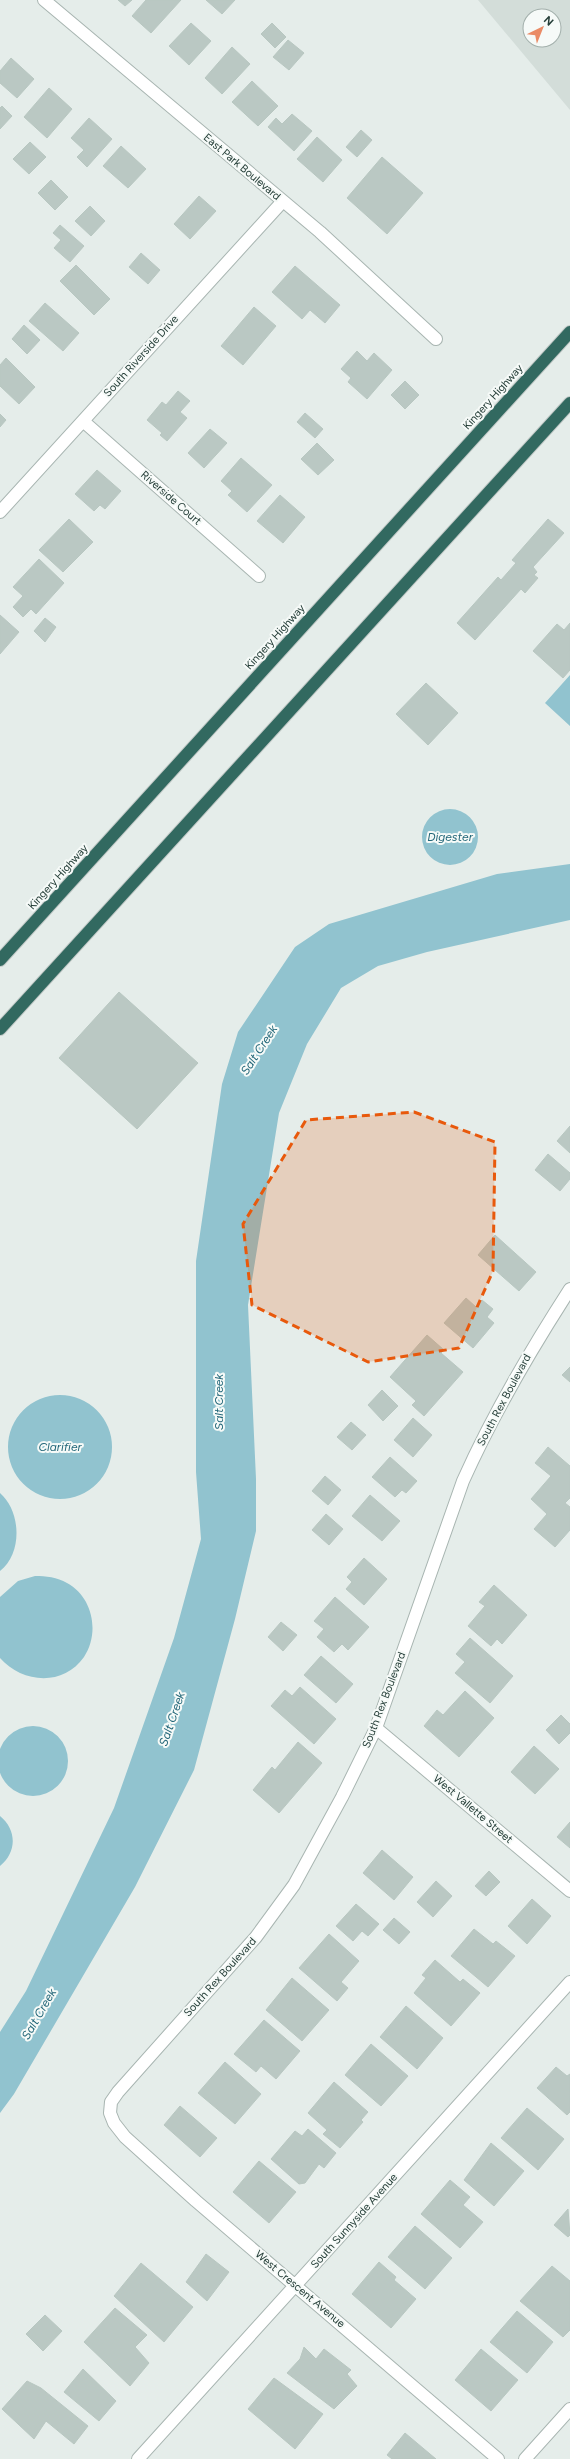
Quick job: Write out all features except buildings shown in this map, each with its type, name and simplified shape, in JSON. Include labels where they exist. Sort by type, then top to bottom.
[{"type":"highway","name":"Kingery Highway","points":[[0,960],[570,332]]},
{"type":"highway","points":[[0,1029],[570,403]]},
{"type":"street","name":"East Park Boulevard","points":[[44,0],[320,232],[436,338]]},
{"type":"street","name":"South Riverside Drive","points":[[0,512],[283,202]]},
{"type":"street","name":"Riverside Court","points":[[83,421],[260,576]]},
{"type":"street","name":"South Rex Boulevard","points":[[110,2113],[111,2102],[118,2092],[276,1912],[294,1885],[342,1797],[376,1728],[463,1481],[507,1391],[570,1290]]},
{"type":"street","name":"West Vallette Street","points":[[376,1728],[570,1891]]},
{"type":"street","name":"South Sunnyside Avenue","points":[[138,2459],[570,1982]]},
{"type":"street","name":"West Crescent Avenue","points":[[110,2113],[114,2123],[131,2142],[196,2201],[498,2459]]},
{"type":"street","points":[[525,2459],[570,2409]]},
{"type":"highlighted area","points":[[414,1112],[495,1142],[493,1271],[459,1348],[368,1362],[252,1305],[243,1224],[306,1120]]},
{"type":"shaded area","points":[[478,0],[570,0],[570,110]]},
{"type":"water","points":[[570,675],[570,726],[545,703]]},
{"type":"water","name":"Digester","points":[[450,809],[461,811],[470,817],[476,826],[478,837],[476,848],[470,857],[461,863],[450,865],[439,863],[430,857],[424,848],[422,837],[424,826],[430,817],[439,811]]},
{"type":"water","name":"Salt Creek","points":[[570,864],[570,920],[427,952],[378,966],[341,988],[307,1044],[279,1113],[248,1305],[256,1479],[256,1531],[235,1619],[194,1770],[135,1887],[14,2094],[0,2113],[0,2032],[26,1991],[114,1808],[174,1638],[201,1539],[196,1472],[196,1261],[222,1084],[238,1032],[295,947],[329,924],[497,874]]},
{"type":"water","name":"Clarifier","points":[[60,1395],[80,1399],[97,1410],[108,1427],[112,1447],[108,1467],[97,1484],[80,1495],[60,1499],[40,1495],[23,1484],[12,1467],[8,1447],[12,1427],[23,1410],[40,1399]]},
{"type":"water","points":[[0,1493],[12,1510],[15,1521],[16,1543],[13,1554],[0,1571]]},
{"type":"water","points":[[35,1576],[59,1579],[76,1589],[88,1606],[91,1616],[93,1627],[92,1637],[89,1648],[84,1657],[75,1667],[54,1677],[31,1677],[19,1673],[0,1658],[0,1597],[18,1581]]},
{"type":"water","points":[[33,1726],[46,1729],[58,1736],[65,1748],[68,1761],[65,1774],[58,1786],[46,1793],[33,1796],[20,1793],[8,1786],[1,1774],[-2,1761],[1,1748],[8,1736],[20,1729]]},
{"type":"water","points":[[0,1816],[10,1828],[13,1841],[10,1854],[0,1866]]}]
